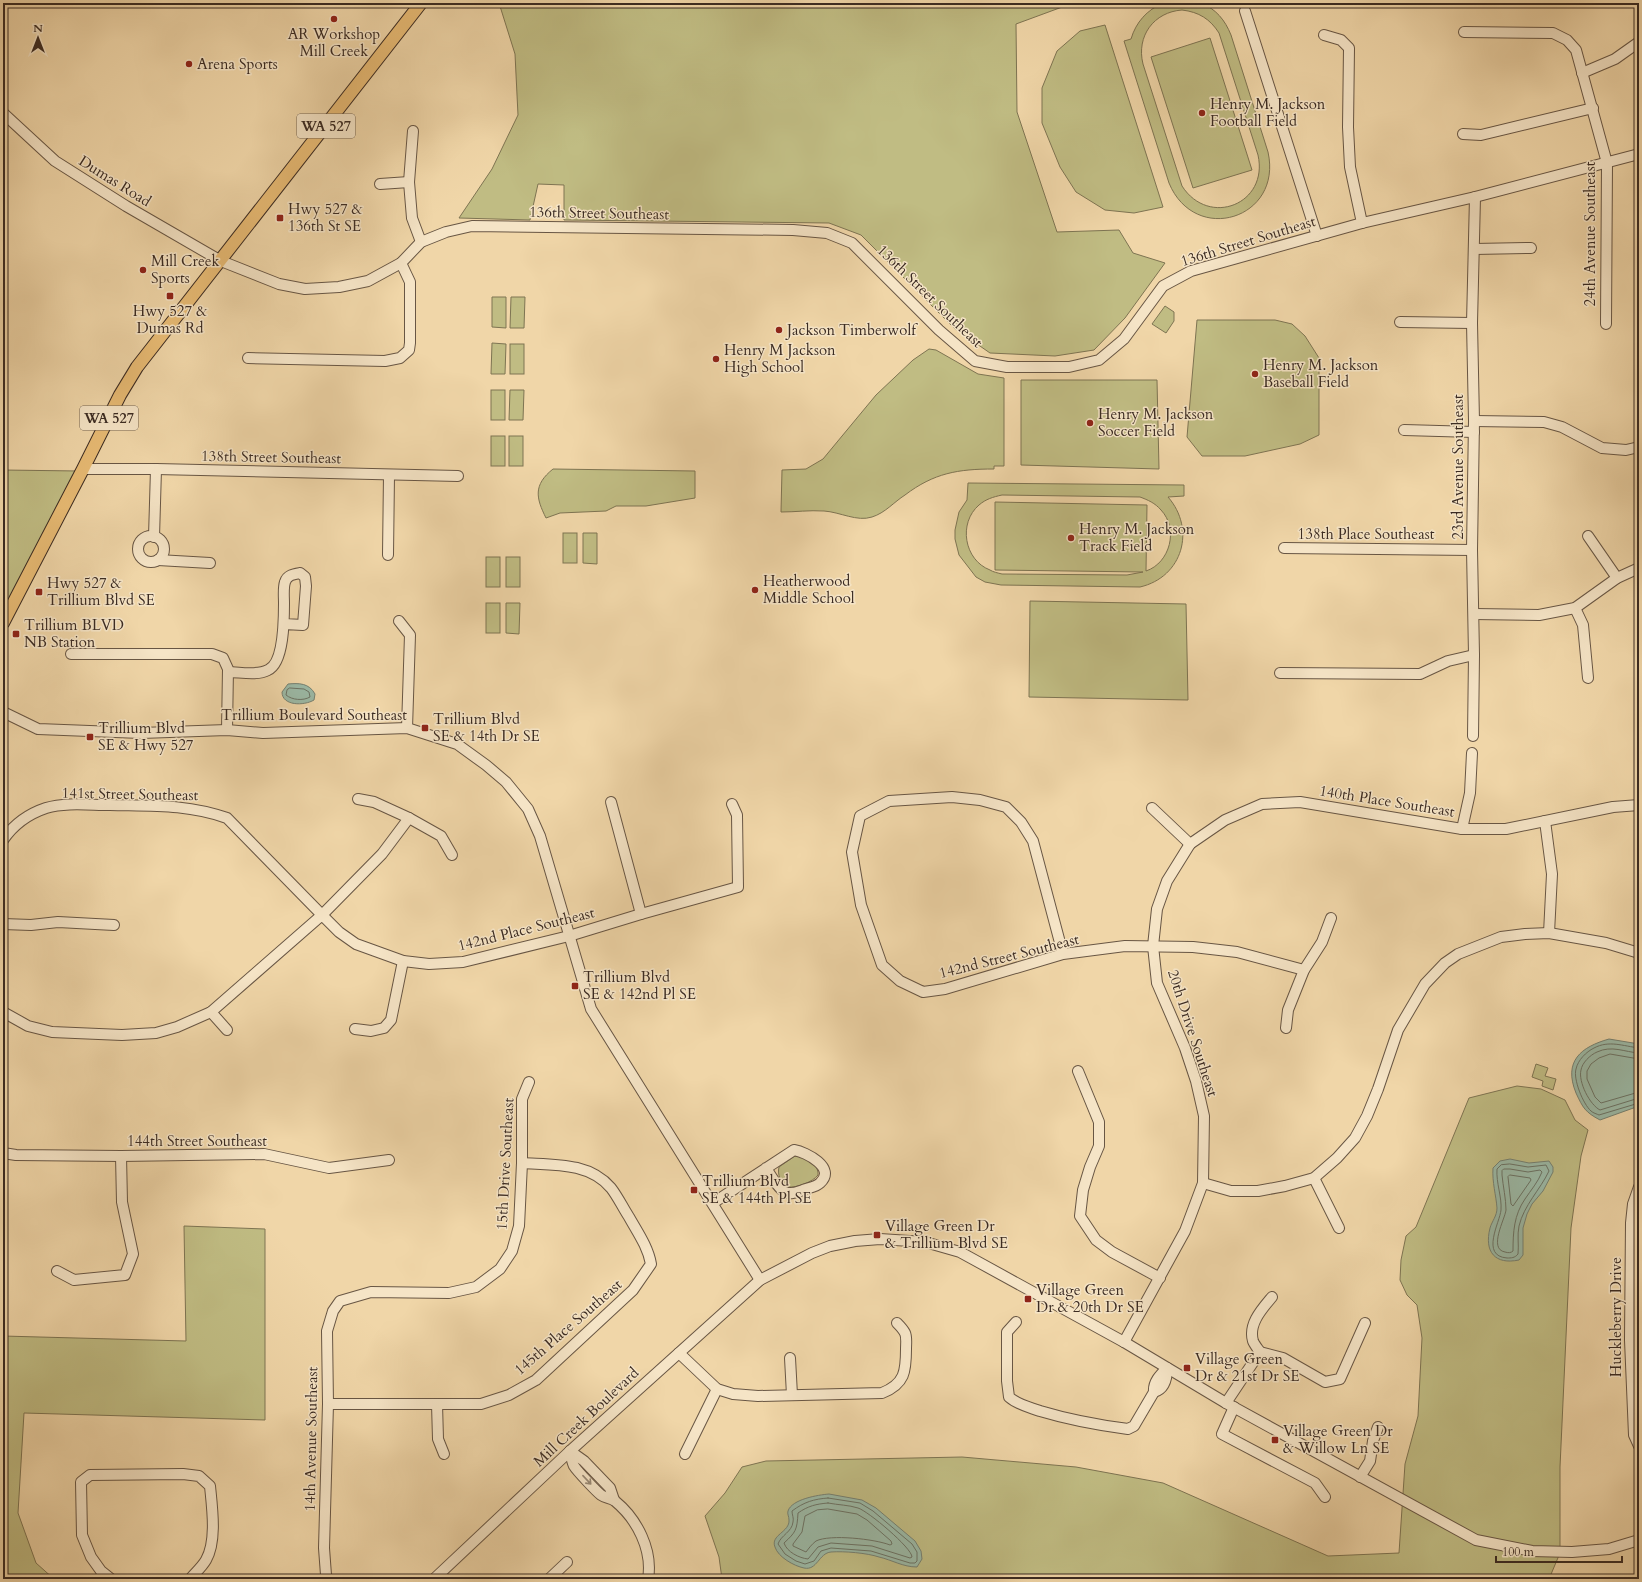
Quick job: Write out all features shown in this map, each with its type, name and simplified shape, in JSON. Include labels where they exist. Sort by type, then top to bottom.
[{"type":"main road","name":"WA 527","points":[[3,623],[84,469],[120,395],[137,367],[221,262],[421,3]]},
{"type":"street","points":[[1245,11],[1317,236]]},
{"type":"street","name":"24th Avenue Southeast","points":[[1464,32],[1553,34],[1567,40],[1576,50],[1607,163],[1606,324]]},
{"type":"street","points":[[1324,35],[1340,40],[1349,48],[1348,127],[1350,168],[1362,223]]},
{"type":"street","points":[[1582,73],[1615,59],[1639,42]]},
{"type":"street","points":[[1463,134],[1481,136],[1593,108]]},
{"type":"street","name":"Dumas Road","points":[[3,113],[55,161],[126,206],[221,262]]},
{"type":"street","points":[[413,131],[409,182],[412,218],[421,242]]},
{"type":"street","name":"136th Street Southeast","points":[[221,262],[279,284],[305,289],[339,287],[368,281],[402,263],[421,242],[446,232],[472,226],[793,230],[827,233],[852,243],[939,330],[975,360],[1007,367],[1069,367],[1099,360],[1124,339],[1163,286],[1191,271],[1362,223],[1475,197],[1639,154]]},
{"type":"street","points":[[380,184],[409,182]]},
{"type":"street","name":"23rd Avenue Southeast","points":[[1473,736],[1474,614],[1472,550],[1474,421],[1472,323],[1475,197]]},
{"type":"street","points":[[1474,249],[1531,248]]},
{"type":"street","points":[[248,358],[385,360],[400,358],[410,350],[410,282],[402,263]]},
{"type":"street","points":[[1400,322],[1472,323]]},
{"type":"street","points":[[1474,421],[1544,422],[1562,428],[1602,448],[1626,450],[1639,447]]},
{"type":"street","points":[[1404,430],[1474,432]]},
{"type":"street","name":"138th Street Southeast","points":[[84,469],[458,476]]},
{"type":"street","points":[[154,537],[156,470]]},
{"type":"street","points":[[388,555],[389,475]]},
{"type":"street","points":[[1588,536],[1617,578]]},
{"type":"street","points":[[158,560],[163,553],[161,542],[154,537],[142,540],[138,547],[138,551],[140,557],[146,561],[150,562],[158,560],[210,563]]},
{"type":"street","name":"138th Place Southeast","points":[[1284,548],[1472,550]]},
{"type":"street","points":[[1474,614],[1540,615],[1575,608],[1617,578],[1639,568]]},
{"type":"street","points":[[228,672],[261,672],[269,670],[276,665],[279,658],[284,624],[284,582],[293,574],[300,573],[305,577],[306,586],[303,625],[284,624]]},
{"type":"street","points":[[1575,608],[1583,625],[1588,678]]},
{"type":"street","points":[[399,622],[410,634],[407,728]]},
{"type":"street","points":[[71,654],[212,654],[223,658],[228,669],[227,730]]},
{"type":"street","points":[[1280,673],[1420,674],[1448,661],[1474,655]]},
{"type":"street","name":"Trillium Boulevard Southeast","points":[[3,712],[38,729],[141,733],[227,730],[263,733],[407,728],[456,744],[486,765],[506,782],[528,809],[540,836],[591,1009],[760,1280]]},
{"type":"street","points":[[1462,829],[1470,793],[1472,753]]},
{"type":"street","name":"142nd Street Southeast","points":[[1063,954],[1033,841],[1021,822],[1006,807],[980,800],[952,797],[889,801],[860,816],[852,852],[861,905],[882,965],[900,981],[923,992],[945,989],[1063,954],[1125,946],[1193,947],[1237,952],[1304,970]]},
{"type":"street","points":[[358,799],[374,802],[409,818],[441,836],[452,855]]},
{"type":"street","points":[[611,802],[640,914]]},
{"type":"street","name":"140th Place Southeast","points":[[1190,844],[1225,820],[1262,804],[1300,802],[1462,829],[1506,829],[1613,807],[1639,805]]},
{"type":"street","name":"141st Street Southeast","points":[[3,840],[19,821],[33,813],[48,808],[80,804],[178,807],[206,811],[227,818],[322,915]]},
{"type":"street","name":"142nd Place Southeast","points":[[322,915],[339,932],[356,944],[404,961],[429,964],[463,962],[569,936],[640,914],[738,887],[737,815],[732,804]]},
{"type":"street","points":[[1152,808],[1190,844]]},
{"type":"street","points":[[3,1012],[28,1026],[52,1032],[122,1034],[156,1033],[177,1027],[211,1012],[322,915],[382,854],[409,818]]},
{"type":"street","points":[[1545,821],[1552,874],[1549,933]]},
{"type":"street","name":"20th Drive Southeast","points":[[1124,1342],[1185,1231],[1203,1184],[1204,1116],[1196,1081],[1185,1048],[1157,984],[1153,946],[1157,908],[1167,881],[1190,844]]},
{"type":"street","points":[[1286,1028],[1288,1010],[1304,970],[1322,942],[1331,918]]},
{"type":"street","points":[[3,924],[31,925],[58,922],[114,925]]},
{"type":"street","points":[[1203,1184],[1231,1191],[1258,1191],[1314,1178],[1337,1158],[1355,1138],[1367,1116],[1398,1030],[1425,984],[1445,964],[1458,954],[1501,938],[1525,934],[1549,933],[1606,943],[1639,953]]},
{"type":"street","points":[[355,1029],[371,1031],[384,1028],[391,1020],[404,961]]},
{"type":"street","points":[[211,1012],[227,1030]]},
{"type":"street","points":[[1078,1071],[1099,1122],[1099,1146],[1086,1182],[1080,1216],[1096,1240],[1112,1252],[1160,1278]]},
{"type":"street","name":"15th Drive Southeast","points":[[340,1301],[371,1292],[449,1293],[476,1287],[500,1269],[512,1252],[519,1226],[522,1163],[522,1099],[529,1082]]},
{"type":"street","points":[[713,1203],[766,1168],[794,1150],[802,1151],[821,1163],[824,1170],[824,1178],[819,1184],[795,1193],[783,1192],[766,1168]]},
{"type":"street","name":"144th Street Southeast","points":[[3,1153],[16,1155],[121,1156],[264,1154],[329,1168],[389,1160]]},
{"type":"street","points":[[57,1272],[74,1280],[125,1275],[133,1254],[122,1202],[121,1156]]},
{"type":"street","name":"145th Place Southeast","points":[[328,1404],[482,1404],[509,1395],[536,1380],[633,1290],[651,1264],[649,1254],[611,1188],[593,1174],[573,1166],[522,1163]]},
{"type":"street","points":[[1314,1178],[1340,1228]]},
{"type":"street","name":"Huckleberry Drive","points":[[1639,1187],[1632,1204],[1630,1340],[1634,1435],[1639,1446]]},
{"type":"street","name":"Mill Creek Boulevard","points":[[434,1579],[570,1452],[760,1280],[794,1261],[830,1246],[856,1241],[880,1239],[925,1242],[966,1255],[1124,1342],[1230,1405],[1476,1540],[1532,1551],[1572,1552],[1609,1549],[1639,1540]]},
{"type":"street","points":[[1272,1297],[1256,1315],[1252,1330],[1253,1341],[1260,1352],[1283,1358],[1325,1382],[1340,1379],[1365,1323]]},
{"type":"street","name":"14th Avenue Southeast","points":[[328,1579],[326,1575],[324,1548],[328,1404],[327,1331],[333,1311],[340,1301]]},
{"type":"street","points":[[1016,1322],[1008,1332],[1007,1339],[1007,1381],[1009,1397],[1016,1403],[1082,1423],[1128,1429],[1134,1426],[1154,1392],[1160,1390],[1166,1380],[1167,1368]]},
{"type":"street","points":[[679,1353],[717,1389],[733,1394],[758,1396],[882,1393],[894,1386],[901,1379],[906,1366],[906,1335],[897,1323]]},
{"type":"street","points":[[1260,1352],[1230,1405],[1222,1434],[1316,1483],[1325,1496]]},
{"type":"street","points":[[790,1358],[792,1395]]},
{"type":"street","points":[[685,1454],[717,1389]]},
{"type":"street","points":[[437,1404],[438,1439],[444,1454]]},
{"type":"street","points":[[1360,1477],[1370,1461],[1373,1441],[1378,1427]]},
{"type":"street","points":[[570,1452],[584,1461],[610,1488],[614,1500],[624,1510],[639,1530],[648,1549],[650,1570],[648,1579]]},
{"type":"street","points":[[111,1579],[101,1572],[91,1557],[82,1535],[81,1482],[90,1475],[183,1474],[199,1476],[210,1486],[213,1520],[211,1544],[206,1560],[190,1579]]},
{"type":"street","points":[[549,1579],[567,1562]]},
{"type":"shaded area","points":[[499,3],[1073,3],[1016,24],[1017,112],[1057,232],[1119,230],[1133,253],[1165,263],[1125,318],[1094,350],[1055,356],[990,353],[954,328],[861,235],[829,223],[564,220],[564,185],[538,184],[530,220],[459,218],[492,169],[518,115],[515,54]]},
{"type":"shaded area","points":[[1163,3],[1201,3],[1216,12],[1226,25],[1231,35],[1268,152],[1269,175],[1263,194],[1250,208],[1234,216],[1216,219],[1198,214],[1181,203],[1169,183],[1124,41],[1131,39],[1139,22],[1147,13]],"holes":[[[1182,10],[1194,12],[1204,17],[1219,33],[1258,155],[1259,172],[1255,186],[1246,197],[1234,205],[1221,208],[1207,206],[1193,199],[1182,186],[1143,64],[1142,44],[1149,27],[1163,15]]]},
{"type":"shaded area","points":[[1105,25],[1163,207],[1134,213],[1105,210],[1076,192],[1060,167],[1042,123],[1042,88],[1057,51],[1080,31]]},
{"type":"shaded area","name":"Henry M. Jackson Football Field","points":[[1210,38],[1252,170],[1193,188],[1151,57]]},
{"type":"shaded area","points":[[492,297],[506,297],[506,328],[492,327]]},
{"type":"shaded area","points":[[511,297],[525,297],[524,328],[510,328]]},
{"type":"shaded area","points":[[1165,306],[1174,312],[1174,321],[1166,333],[1152,324]]},
{"type":"shaded area","name":"Henry M. Jackson Baseball Field","points":[[1197,320],[1275,320],[1292,324],[1305,336],[1319,358],[1319,435],[1300,444],[1245,456],[1202,456],[1187,437]]},
{"type":"shaded area","points":[[492,343],[506,344],[505,374],[491,374]]},
{"type":"shaded area","points":[[510,344],[524,344],[524,374],[510,374]]},
{"type":"shaded area","points":[[929,349],[936,350],[978,374],[1004,378],[1004,466],[994,466],[994,469],[958,471],[936,477],[916,488],[881,513],[872,517],[854,518],[824,511],[781,512],[782,470],[806,469],[823,459],[876,395],[913,360]]},
{"type":"shaded area","name":"Henry M. Jackson Soccer Field","points":[[1021,380],[1157,380],[1159,469],[1021,465]]},
{"type":"shaded area","points":[[491,390],[505,390],[505,420],[491,420]]},
{"type":"shaded area","points":[[510,390],[524,390],[523,420],[509,420]]},
{"type":"shaded area","points":[[491,436],[505,436],[505,466],[491,466]]},
{"type":"shaded area","points":[[509,436],[523,436],[523,466],[509,466]]},
{"type":"shaded area","points":[[553,469],[695,471],[695,498],[646,506],[616,506],[606,511],[560,513],[546,518],[540,504],[538,492],[542,481]]},
{"type":"shaded area","points":[[3,470],[79,471],[3,617]]},
{"type":"shaded area","points":[[968,483],[1184,485],[1184,496],[1168,497],[1177,510],[1181,523],[1183,537],[1181,550],[1175,563],[1166,573],[1155,582],[1140,587],[1001,585],[985,582],[976,577],[959,555],[955,539],[955,530],[959,512],[967,500]],"holes":[[[1002,495],[1140,497],[1159,508],[1167,518],[1170,526],[1169,545],[1166,553],[1161,561],[1154,567],[1146,571],[1147,505],[995,502],[995,570],[1143,572],[1127,575],[1002,574],[981,565],[974,558],[967,540],[966,531],[968,521],[972,513],[984,501]]]},
{"type":"shaded area","points":[[563,533],[577,533],[577,563],[563,563]]},
{"type":"shaded area","points":[[583,533],[597,533],[597,564],[583,563]]},
{"type":"shaded area","points":[[486,557],[500,557],[500,587],[486,587]]},
{"type":"shaded area","points":[[506,557],[520,557],[520,587],[506,587]]},
{"type":"shaded area","points":[[1030,601],[1186,604],[1188,700],[1029,697]]},
{"type":"shaded area","points":[[486,603],[500,603],[500,633],[486,633]]},
{"type":"shaded area","points":[[506,603],[520,603],[519,634],[506,633]]},
{"type":"shaded area","points":[[1536,1064],[1548,1068],[1545,1076],[1556,1079],[1553,1090],[1542,1086],[1543,1081],[1532,1077]]},
{"type":"shaded area","points":[[1517,1086],[1541,1089],[1565,1100],[1575,1120],[1588,1130],[1581,1156],[1571,1228],[1560,1467],[1560,1553],[1549,1579],[722,1579],[719,1557],[705,1516],[725,1493],[742,1467],[766,1461],[962,1457],[1076,1467],[1163,1483],[1328,1556],[1399,1553],[1405,1464],[1418,1416],[1422,1338],[1417,1305],[1407,1295],[1400,1280],[1401,1260],[1406,1236],[1416,1227],[1469,1098]]},
{"type":"shaded area","points":[[795,1156],[803,1157],[811,1161],[818,1171],[818,1175],[816,1178],[804,1184],[795,1187],[788,1187],[780,1178],[779,1167]]},
{"type":"shaded area","points":[[184,1226],[265,1229],[265,1420],[24,1413],[18,1513],[36,1563],[54,1579],[3,1579],[3,1336],[186,1341]]},
{"type":"water","points":[[288,684],[303,684],[307,686],[313,690],[315,694],[314,700],[299,704],[289,702],[283,697],[282,692]]},
{"type":"water","points":[[1609,1039],[1639,1044],[1639,1106],[1600,1120],[1591,1115],[1583,1106],[1576,1093],[1572,1072],[1573,1064],[1583,1051],[1590,1046]]},
{"type":"water","points":[[1510,1159],[1529,1163],[1549,1161],[1553,1167],[1553,1172],[1543,1191],[1532,1204],[1527,1214],[1523,1228],[1523,1255],[1519,1260],[1511,1261],[1498,1258],[1493,1255],[1489,1244],[1490,1228],[1497,1208],[1493,1168],[1500,1161]]},
{"type":"water","points":[[829,1494],[862,1500],[876,1508],[915,1541],[921,1551],[922,1559],[917,1567],[902,1565],[884,1558],[862,1553],[849,1552],[827,1553],[815,1565],[808,1568],[796,1565],[783,1558],[777,1551],[774,1543],[777,1536],[787,1528],[789,1519],[788,1512],[790,1507],[806,1498]]},
{"type":"place","name":"AR Workshop Mill Creek","points":[[334,19]]},
{"type":"place","name":"Arena Sports","points":[[189,64]]},
{"type":"place","name":"Henry M. Jackson Football Field","points":[[1202,113]]},
{"type":"place","name":"Hwy 527 & 136th St SE","points":[[280,218]]},
{"type":"place","name":"Mill Creek Sports","points":[[143,270]]},
{"type":"place","name":"Hwy 527 & Dumas Rd","points":[[170,296]]},
{"type":"place","name":"Jackson Timberwolf","points":[[779,330]]},
{"type":"place","name":"Henry M Jackson High School","points":[[716,359]]},
{"type":"place","name":"Henry M. Jackson Baseball Field","points":[[1255,374]]},
{"type":"place","name":"Henry M. Jackson Soccer Field","points":[[1090,423]]},
{"type":"place","name":"Henry M. Jackson Track Field","points":[[1071,538]]},
{"type":"place","name":"Heatherwood Middle School","points":[[755,590]]},
{"type":"place","name":"Hwy 527 & Trillium Blvd SE","points":[[39,592]]},
{"type":"place","name":"Trillium BLVD NB Station","points":[[16,634]]},
{"type":"place","name":"Trillium Blvd SE & 14th Dr SE","points":[[425,728]]},
{"type":"place","name":"Trillium Blvd SE & Hwy 527","points":[[90,737]]},
{"type":"place","name":"Trillium Blvd SE & 142nd Pl SE","points":[[575,986]]},
{"type":"place","name":"Trillium Blvd SE & 144th Pl SE","points":[[694,1190]]},
{"type":"place","name":"Village Green Dr & Trillium Blvd SE","points":[[877,1235]]},
{"type":"place","name":"Village Green Dr & 20th Dr SE","points":[[1028,1299]]},
{"type":"place","name":"Village Green Dr & 21st Dr SE","points":[[1187,1368]]},
{"type":"place","name":"Village Green Dr & Willow Ln SE","points":[[1275,1440]]}]
